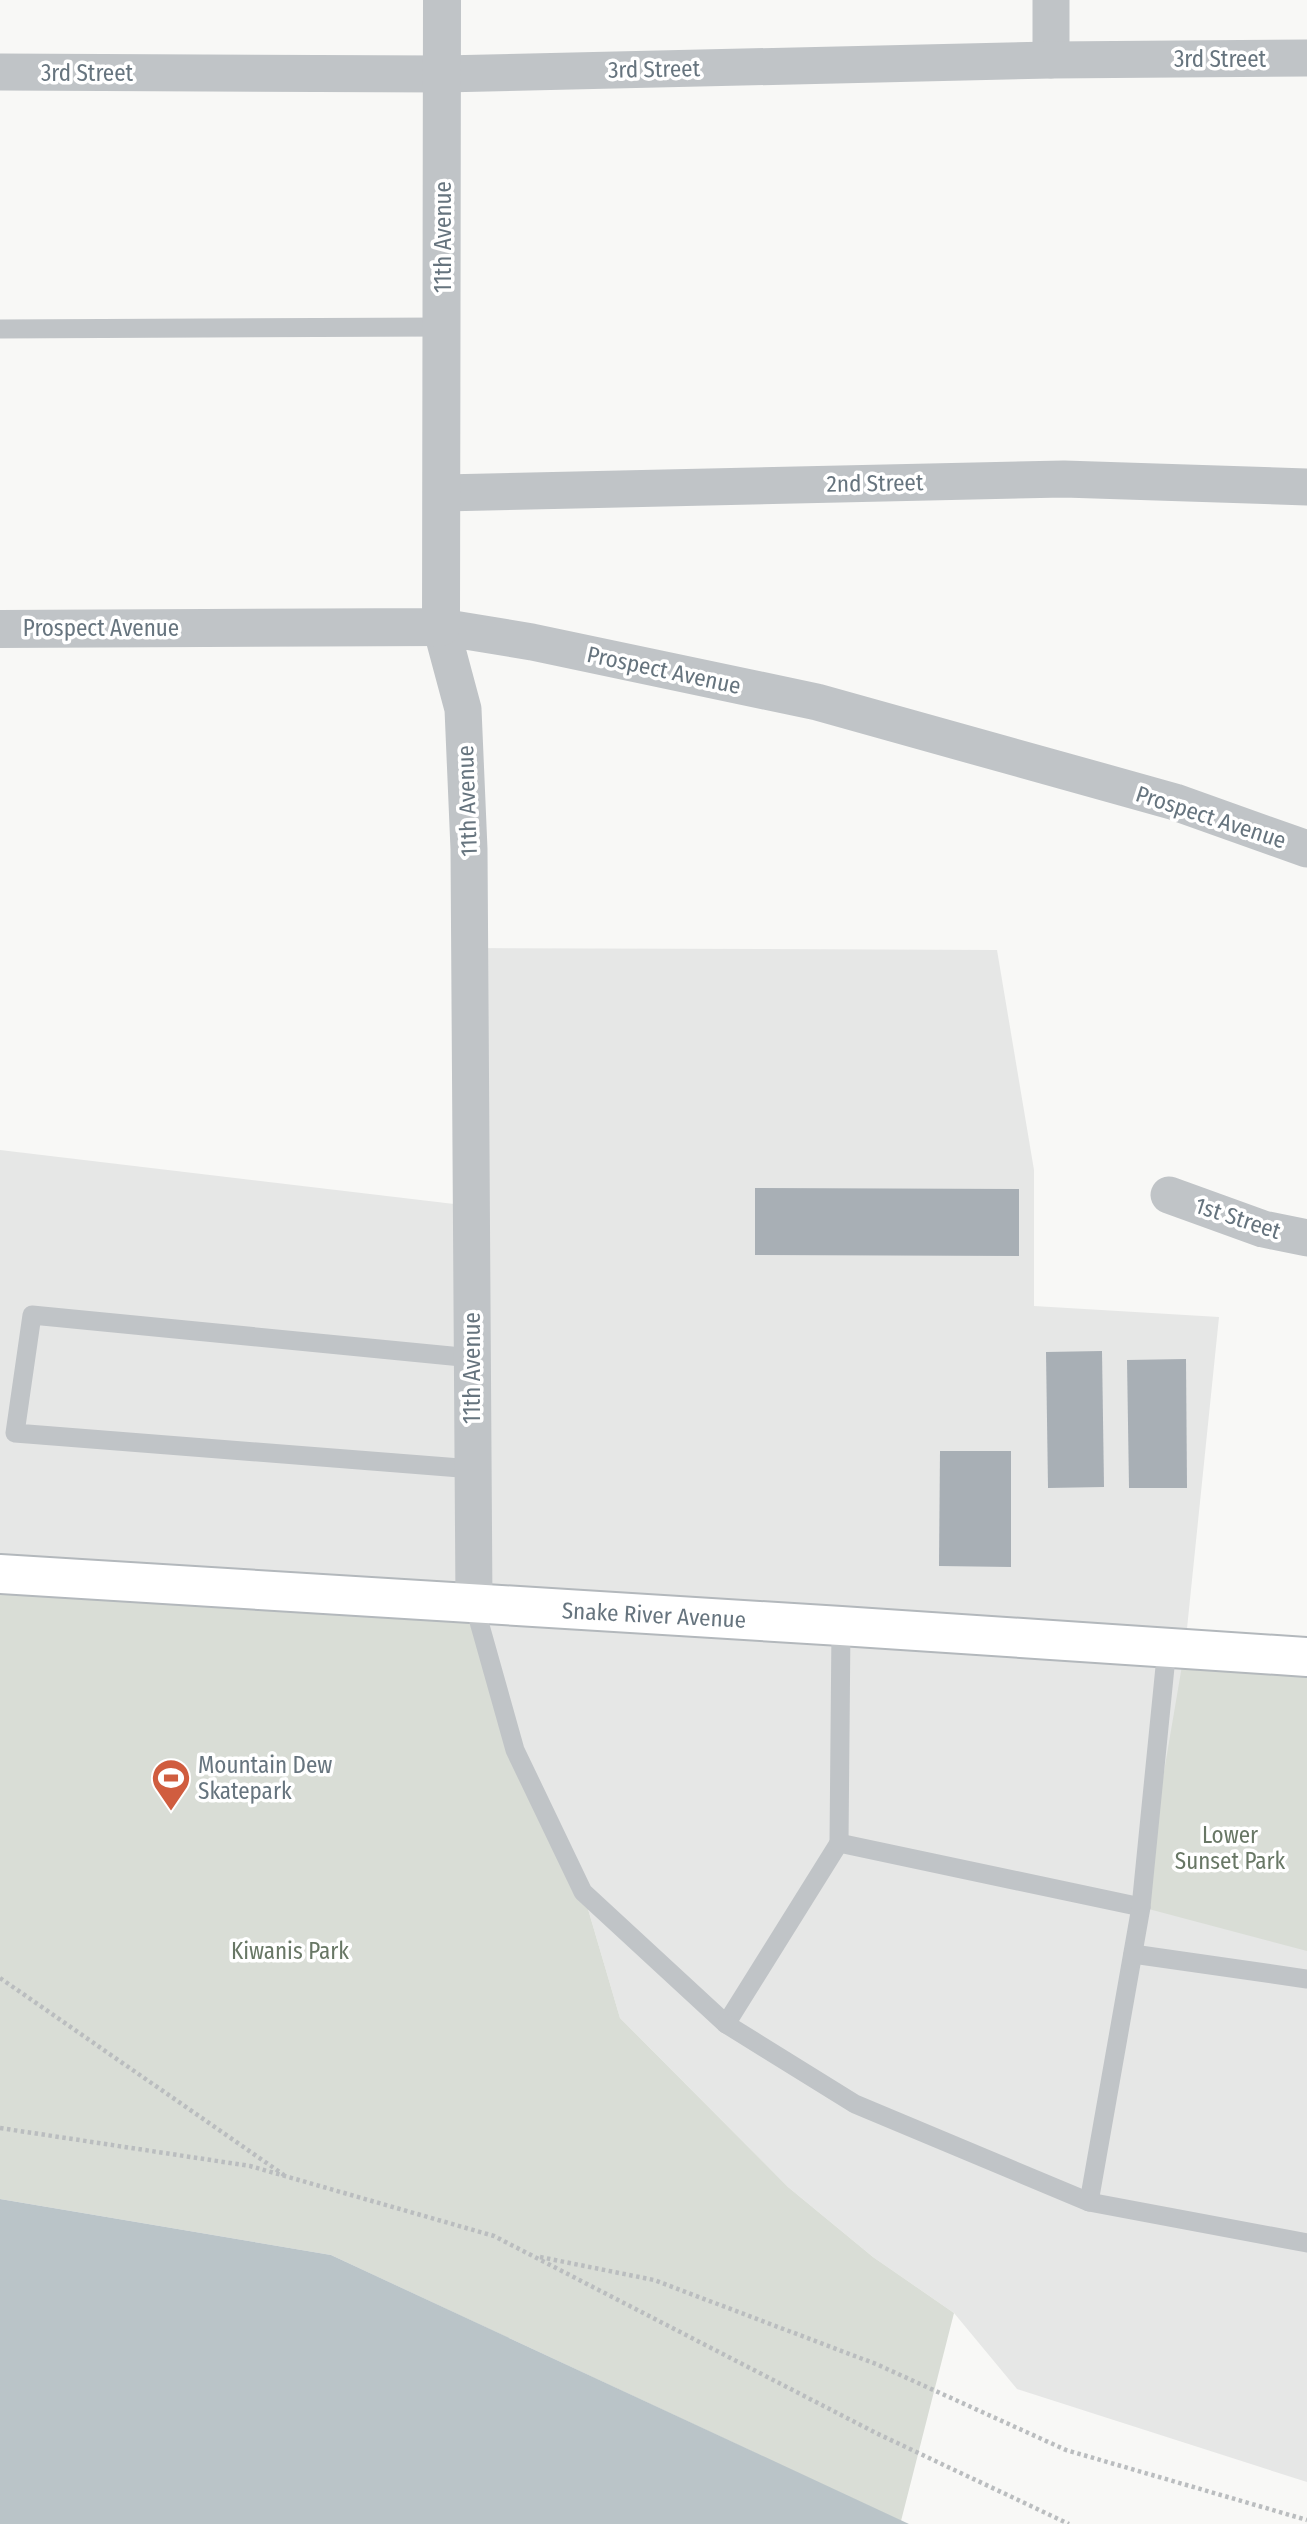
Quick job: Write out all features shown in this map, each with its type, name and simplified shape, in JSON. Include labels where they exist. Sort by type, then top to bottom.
[{"type":"main road","name":"Snake River Avenue","points":[[0,1574],[1307,1657]]},
{"type":"street","name":"11th Avenue","points":[[442,0],[441,627],[463,709],[469,849],[474,1604]]},
{"type":"street","points":[[1051,0],[1051,60]]},
{"type":"street","name":"3rd Street","points":[[0,72],[443,74],[1051,60],[1307,58]]},
{"type":"street","name":"2nd Street","points":[[443,493],[1064,479],[1307,487]]},
{"type":"street","name":"Prospect Avenue","points":[[0,629],[441,627],[532,642],[817,702],[1175,802],[1307,849]]},
{"type":"street","name":"1st Street","points":[[1169,1195],[1263,1229],[1307,1238]]},
{"type":"lane","points":[[0,329],[443,327]]},
{"type":"lane","points":[[472,1358],[32,1315],[15,1433],[473,1469]]},
{"type":"lane","points":[[474,1604],[515,1750],[583,1892],[726,2024],[855,2104],[1089,2202],[1307,2243]]},
{"type":"lane","points":[[726,2024],[839,1843],[841,1626]]},
{"type":"lane","points":[[1089,2202],[1141,1907],[1167,1647]]},
{"type":"lane","points":[[839,1843],[1141,1907]]},
{"type":"lane","points":[[1133,1954],[1307,1979]]},
{"type":"path","points":[[0,1978],[289,2178]]},
{"type":"path","points":[[0,1984],[8,1983]]},
{"type":"path","points":[[0,2128],[250,2166],[494,2235],[876,2433],[1069,2524]]},
{"type":"path","points":[[532,2255],[654,2280],[876,2364],[1066,2450],[1307,2520]]},
{"type":"shaded area","points":[[470,948],[997,950],[1034,1170],[1034,1306],[1219,1317],[1185,1648],[1307,1657],[1307,2482],[1017,2389],[954,2313],[873,2257],[788,2187],[620,2018],[583,1892],[0,1574],[0,1150],[471,1206]]},
{"type":"shaded area","points":[[0,2199],[331,2255],[909,2524],[0,2524]]},
{"type":"green space","name":"Kiwanis Park","points":[[0,1574],[474,1604],[515,1750],[583,1892],[620,2018],[788,2187],[873,2257],[954,2313],[901,2521],[331,2255],[0,2199]]},
{"type":"green space","name":"Lower Sunset Park","points":[[1185,1648],[1307,1671],[1307,1951],[1141,1907]]},
{"type":"building","points":[[755,1188],[1019,1189],[1019,1256],[755,1255]]},
{"type":"building","points":[[1102,1351],[1104,1487],[1048,1488],[1046,1352]]},
{"type":"building","points":[[1186,1359],[1187,1488],[1129,1488],[1127,1360]]},
{"type":"building","points":[[940,1451],[1011,1451],[1011,1567],[939,1566]]},
{"type":"place","name":"Mountain Dew Skatepark","points":[[171,1812]]}]
